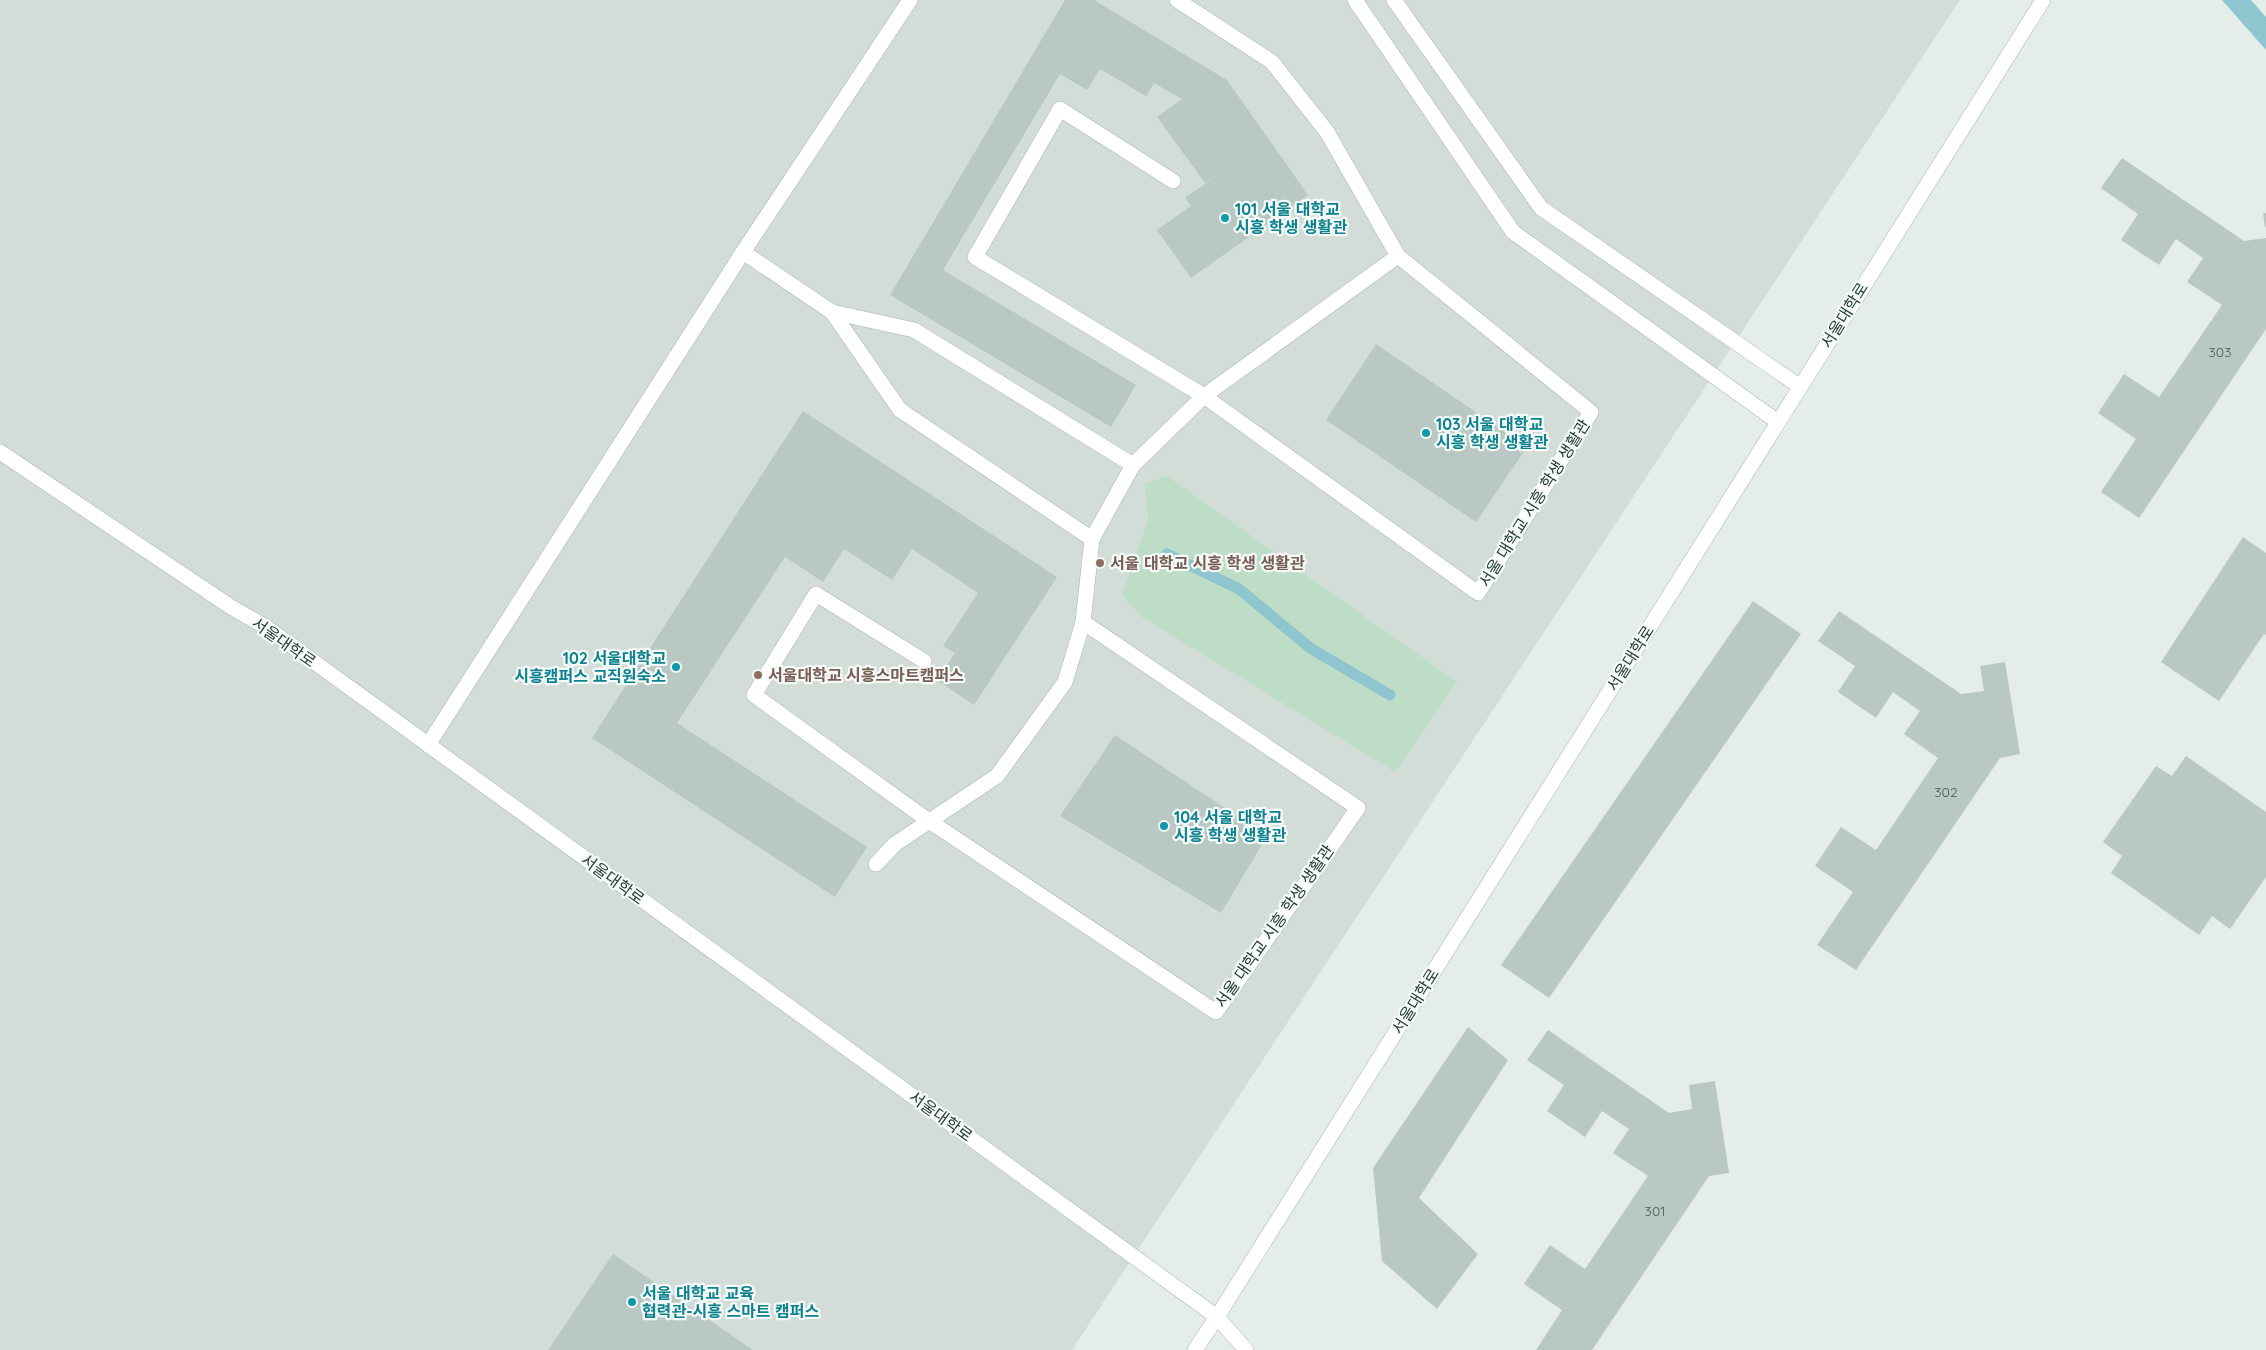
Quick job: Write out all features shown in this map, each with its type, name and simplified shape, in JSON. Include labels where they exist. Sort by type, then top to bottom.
[{"type":"street","points":[[428,744],[743,252],[910,0]]},
{"type":"street","name":"서울 대학교 시흥 학생 생활관","points":[[1173,181],[1060,109],[975,257],[1204,396],[1478,593],[1591,412],[1398,256],[1327,132],[1272,62],[1177,0]]},
{"type":"street","points":[[1355,0],[1513,232],[1778,422]]},
{"type":"street","points":[[1394,0],[1541,208],[1799,386]]},
{"type":"street","name":"서울대학로","points":[[1218,1317],[1799,386],[2043,0]]},
{"type":"street","points":[[743,252],[832,312],[900,410],[1092,539]]},
{"type":"street","points":[[876,864],[895,844],[997,776],[1065,682],[1083,622],[1092,539],[1133,465],[1204,396],[1398,256]]},
{"type":"street","points":[[832,312],[914,330],[1133,465]]},
{"type":"street","name":"서울대학로","points":[[0,452],[231,607],[266,627],[1218,1317],[1246,1350]]},
{"type":"street","name":"서울 대학교 시흥 학생 생활관","points":[[924,661],[816,594],[754,695],[929,821],[1216,1012],[1358,808],[1083,622]]},
{"type":"street","points":[[1195,1350],[1218,1317]]},
{"type":"shaded area","name":"서울대학교 시흥스마트캠퍼스","points":[[0,0],[1960,0],[1072,1350],[0,1350]]},
{"type":"green space","points":[[1167,476],[1457,682],[1395,772],[1142,617],[1122,595],[1148,520],[1145,484]]},
{"type":"water","points":[[2222,0],[2251,0],[2266,17],[2266,50]]},
{"type":"building","name":"101 서울 대학교 시흥 학생 생활관","points":[[1065,0],[1094,0],[1227,80],[1308,195],[1191,278],[1157,230],[1191,206],[1185,198],[1219,174],[1205,183],[1157,117],[1182,99],[1154,83],[1146,96],[1100,69],[1087,90],[1060,74],[943,270],[1136,385],[1111,427],[890,295]]},
{"type":"building","points":[[2122,158],[2244,241],[2266,238],[2266,329],[2139,518],[2101,492],[2136,439],[2098,413],[2124,374],[2159,397],[2222,305],[2187,282],[2203,258],[2176,239],[2159,265],[2121,240],[2138,214],[2101,188]]},
{"type":"building","points":[[2263,213],[2266,213],[2266,227],[2265,227]]},
{"type":"building","name":"103 서울 대학교 시흥 학생 생활관","points":[[1376,344],[1527,447],[1476,522],[1326,420]]},
{"type":"building","name":"102 서울대학교 시흥캠퍼스 교직원숙소","points":[[803,411],[1057,577],[974,705],[937,680],[955,653],[943,646],[978,593],[912,549],[892,580],[844,549],[823,582],[785,557],[677,723],[867,847],[835,897],[592,738]]},
{"type":"building","points":[[2243,537],[2266,553],[2266,635],[2264,634],[2219,701],[2161,662]]},
{"type":"building","points":[[1753,601],[1801,634],[1549,998],[1501,965]]},
{"type":"building","points":[[1839,611],[1961,694],[1984,691],[1980,666],[2005,662],[2020,754],[2000,758],[1856,970],[1817,945],[1853,892],[1815,866],[1841,827],[1876,850],[1938,758],[1904,734],[1920,711],[1893,692],[1876,718],[1838,692],[1855,666],[1818,641]]},
{"type":"building","name":"104 서울 대학교 시흥 학생 생활관","points":[[1115,735],[1267,836],[1221,913],[1060,816]]},
{"type":"building","points":[[2186,756],[2266,812],[2266,877],[2230,929],[2212,916],[2199,935],[2111,873],[2122,856],[2103,842],[2156,766],[2172,776]]},
{"type":"building","points":[[1468,1027],[1508,1060],[1419,1198],[1478,1254],[1437,1309],[1382,1261],[1373,1168]]},
{"type":"building","points":[[1548,1030],[1669,1113],[1692,1109],[1689,1085],[1715,1081],[1729,1173],[1709,1176],[1592,1350],[1536,1350],[1562,1310],[1524,1284],[1550,1245],[1585,1269],[1648,1176],[1613,1153],[1629,1129],[1602,1111],[1585,1137],[1547,1111],[1564,1085],[1527,1060]]},
{"type":"building","name":"서울 대학교 교육 협력관-시흥 스마트 캠퍼스","points":[[613,1254],[753,1350],[548,1350]]},
{"type":"waterway","points":[[1167,554],[1239,589],[1310,648],[1390,695]]},
{"type":"place","name":"101 서울 대학교 시흥 학생 생활관","points":[[1225,218]]},
{"type":"place","name":"103 서울 대학교 시흥 학생 생활관","points":[[1426,433]]},
{"type":"place","name":"서울 대학교 시흥 학생 생활관","points":[[1100,563]]},
{"type":"place","name":"102 서울대학교 시흥캠퍼스 교직원숙소","points":[[676,667]]},
{"type":"place","name":"서울대학교 시흥스마트캠퍼스","points":[[758,675]]},
{"type":"place","name":"104 서울 대학교 시흥 학생 생활관","points":[[1164,826]]},
{"type":"place","name":"서울 대학교 교육 협력관-시흥 스마트 캠퍼스","points":[[632,1302]]}]
